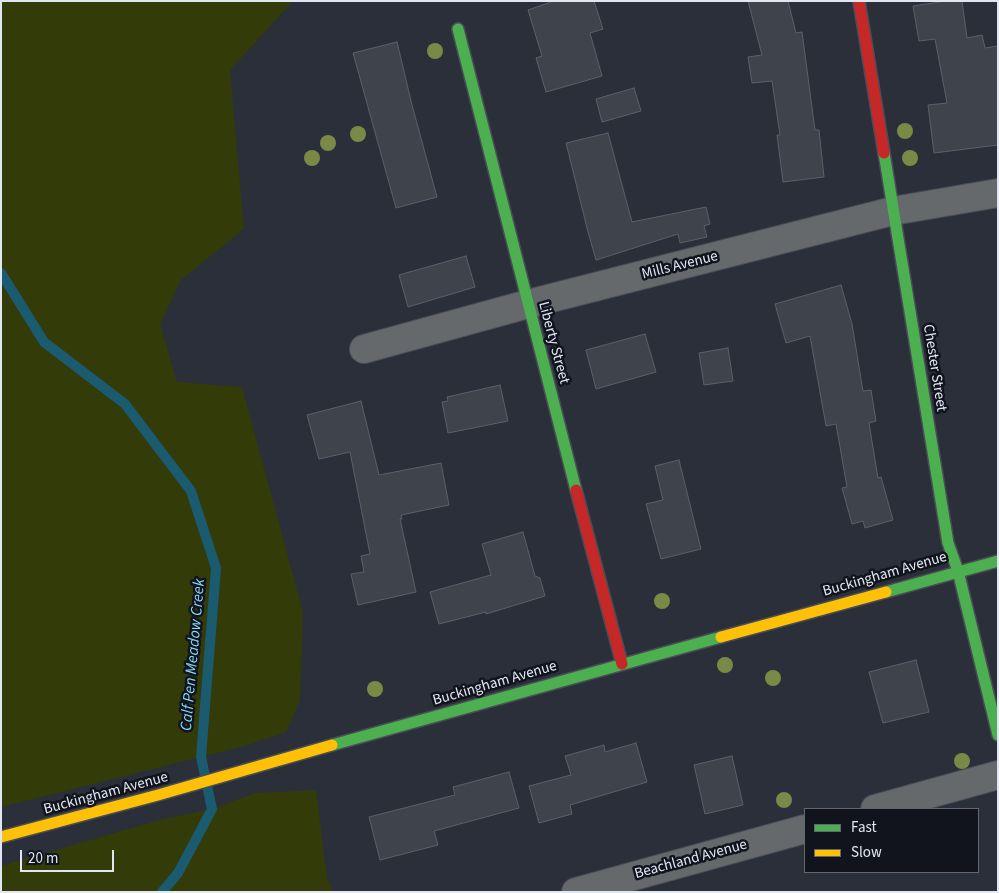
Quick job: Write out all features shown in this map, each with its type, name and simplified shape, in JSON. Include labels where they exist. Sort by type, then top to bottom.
[{"type":"street","name":"Chester Street","points":[[859,1],[948,543],[958,571],[998,735]]},
{"type":"street","name":"Liberty Street","points":[[458,29],[622,664]]},
{"type":"street","name":"Mills Avenue","points":[[364,349],[528,304],[893,211],[998,193]]},
{"type":"street","name":"Buckingham Avenue","points":[[1,837],[158,796],[622,664],[998,561]]},
{"type":"street","points":[[879,808],[998,776]]},
{"type":"street","name":"Beachland Avenue","points":[[576,892],[804,829]]},
{"type":"green space","points":[[1,1],[293,1],[230,70],[244,229],[181,280],[160,324],[177,382],[242,387],[303,612],[300,701],[286,732],[244,746],[1,807]]},
{"type":"green space","points":[[316,790],[327,877],[333,892],[1,892],[1,866],[163,819],[212,809],[255,793]]},
{"type":"building","points":[[554,1],[594,1],[603,29],[590,33],[602,76],[546,92],[536,58],[542,56],[528,10]]},
{"type":"building","points":[[748,1],[788,1],[796,33],[802,32],[815,130],[819,130],[824,177],[783,182],[777,135],[780,135],[772,81],[752,83],[748,57],[762,55]]},
{"type":"building","points":[[946,1],[962,1],[967,38],[982,35],[985,48],[998,46],[998,145],[934,153],[928,105],[947,103],[935,39],[919,41],[913,6]]},
{"type":"building","points":[[397,42],[437,197],[396,208],[353,53]]},
{"type":"building","points":[[634,88],[641,111],[602,122],[596,99]]},
{"type":"building","points":[[608,133],[632,222],[706,207],[710,224],[704,226],[707,237],[680,243],[678,234],[596,260],[566,143]]},
{"type":"building","points":[[466,256],[475,287],[408,307],[399,275]]},
{"type":"building","points":[[841,285],[852,324],[863,391],[871,390],[876,421],[869,423],[878,478],[881,477],[893,520],[865,528],[863,521],[852,524],[842,488],[847,487],[836,424],[826,426],[810,336],[786,343],[775,304]]},
{"type":"building","points":[[645,334],[656,372],[596,389],[586,350]]},
{"type":"building","points":[[728,348],[733,381],[704,385],[699,353]]},
{"type":"building","points":[[500,385],[508,421],[448,433],[442,402],[448,401],[447,397]]},
{"type":"building","points":[[361,401],[379,475],[441,463],[449,505],[401,515],[402,519],[400,519],[416,592],[358,605],[351,574],[364,572],[361,556],[370,554],[350,452],[319,459],[307,415]]},
{"type":"building","points":[[679,460],[701,549],[661,559],[646,504],[663,500],[655,466]]},
{"type":"building","points":[[523,532],[535,576],[540,578],[545,596],[486,614],[486,612],[439,624],[430,592],[491,575],[482,544]]},
{"type":"building","points":[[916,660],[929,712],[883,723],[869,672]]},
{"type":"building","points":[[636,743],[647,782],[570,805],[572,814],[539,823],[529,786],[571,775],[565,756],[604,745],[605,752]]},
{"type":"building","points":[[732,756],[743,805],[705,814],[694,765]]},
{"type":"building","points":[[509,772],[519,808],[434,831],[438,845],[380,860],[369,817],[455,795],[453,787]]},
{"type":"waterway","name":"Calf Pen Meadow Creek","points":[[1,273],[44,342],[125,404],[191,491],[216,568],[201,757],[212,809],[178,873],[162,892]]},
{"type":"traffic: fast","points":[[458,29],[576,490]]},
{"type":"traffic: fast","points":[[884,153],[948,543],[958,571],[998,735]]},
{"type":"traffic: fast","points":[[886,592],[998,561]]},
{"type":"traffic: fast","points":[[332,745],[721,637]]},
{"type":"traffic: slow","points":[[721,637],[886,592]]},
{"type":"traffic: slow","points":[[1,837],[158,795],[332,745]]},
{"type":"traffic: jam","points":[[859,1],[884,153]]},
{"type":"traffic: jam","points":[[576,490],[622,664]]}]
